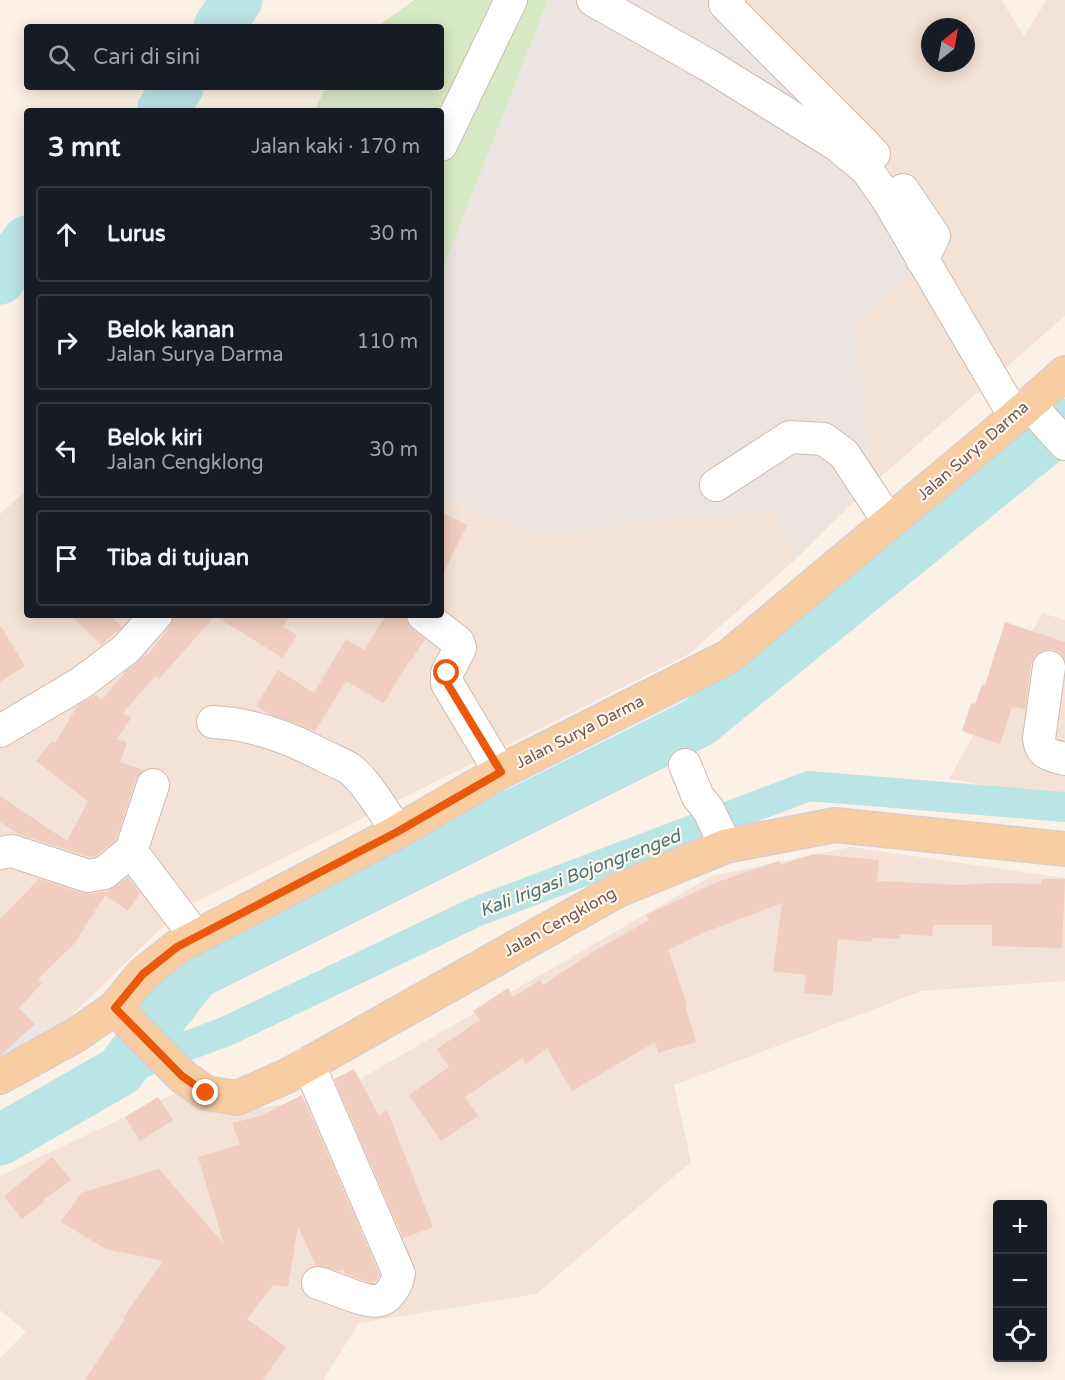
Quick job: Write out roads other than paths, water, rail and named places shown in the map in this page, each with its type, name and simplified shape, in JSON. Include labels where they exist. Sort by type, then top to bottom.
[{"type":"main road","name":"Jalan Surya Darma","points":[[0,1077],[76,1035],[124,1017],[143,974],[177,947],[397,832],[501,772],[728,657],[889,522],[1028,412],[1065,373]]},
{"type":"main road","name":"Jalan Cengklong","points":[[124,1017],[182,1076],[206,1093],[237,1098],[289,1075],[618,890],[718,830],[835,825],[1065,849]]},
{"type":"street","points":[[444,139],[512,0]]},
{"type":"street","points":[[593,0],[708,65],[837,145],[867,170],[888,200],[922,260],[1028,412],[1065,444]]},
{"type":"street","points":[[727,2],[776,58],[820,97],[888,168],[934,236],[922,260]]},
{"type":"street","points":[[716,485],[790,437],[824,439],[844,454],[889,522]]},
{"type":"street","points":[[0,731],[81,683],[126,649],[153,618]]},
{"type":"street","points":[[427,618],[458,642],[460,648],[447,673],[447,683],[501,772]]},
{"type":"street","points":[[1049,667],[1039,739],[1040,748],[1045,754],[1065,759]]},
{"type":"street","points":[[213,722],[236,723],[260,728],[351,770],[381,805],[397,832]]},
{"type":"street","points":[[686,765],[698,797],[718,830]]},
{"type":"street","points":[[0,853],[12,851],[88,876],[104,873],[130,851],[153,785]]},
{"type":"street","points":[[130,851],[196,937]]},
{"type":"street","points":[[308,1064],[399,1274],[397,1283],[383,1300],[373,1301],[318,1283]]},
{"type":"waterway","points":[[221,24],[237,0]]},
{"type":"waterway","points":[[164,108],[176,90]]},
{"type":"waterway","points":[[0,279],[24,245]]},
{"type":"waterway","points":[[0,1140],[120,1071],[195,974],[699,722],[1065,424]]},
{"type":"waterway","name":"Kali Irigasi Bojongrenged","points":[[120,1071],[227,1031],[478,911],[809,786],[1065,807]]}]
